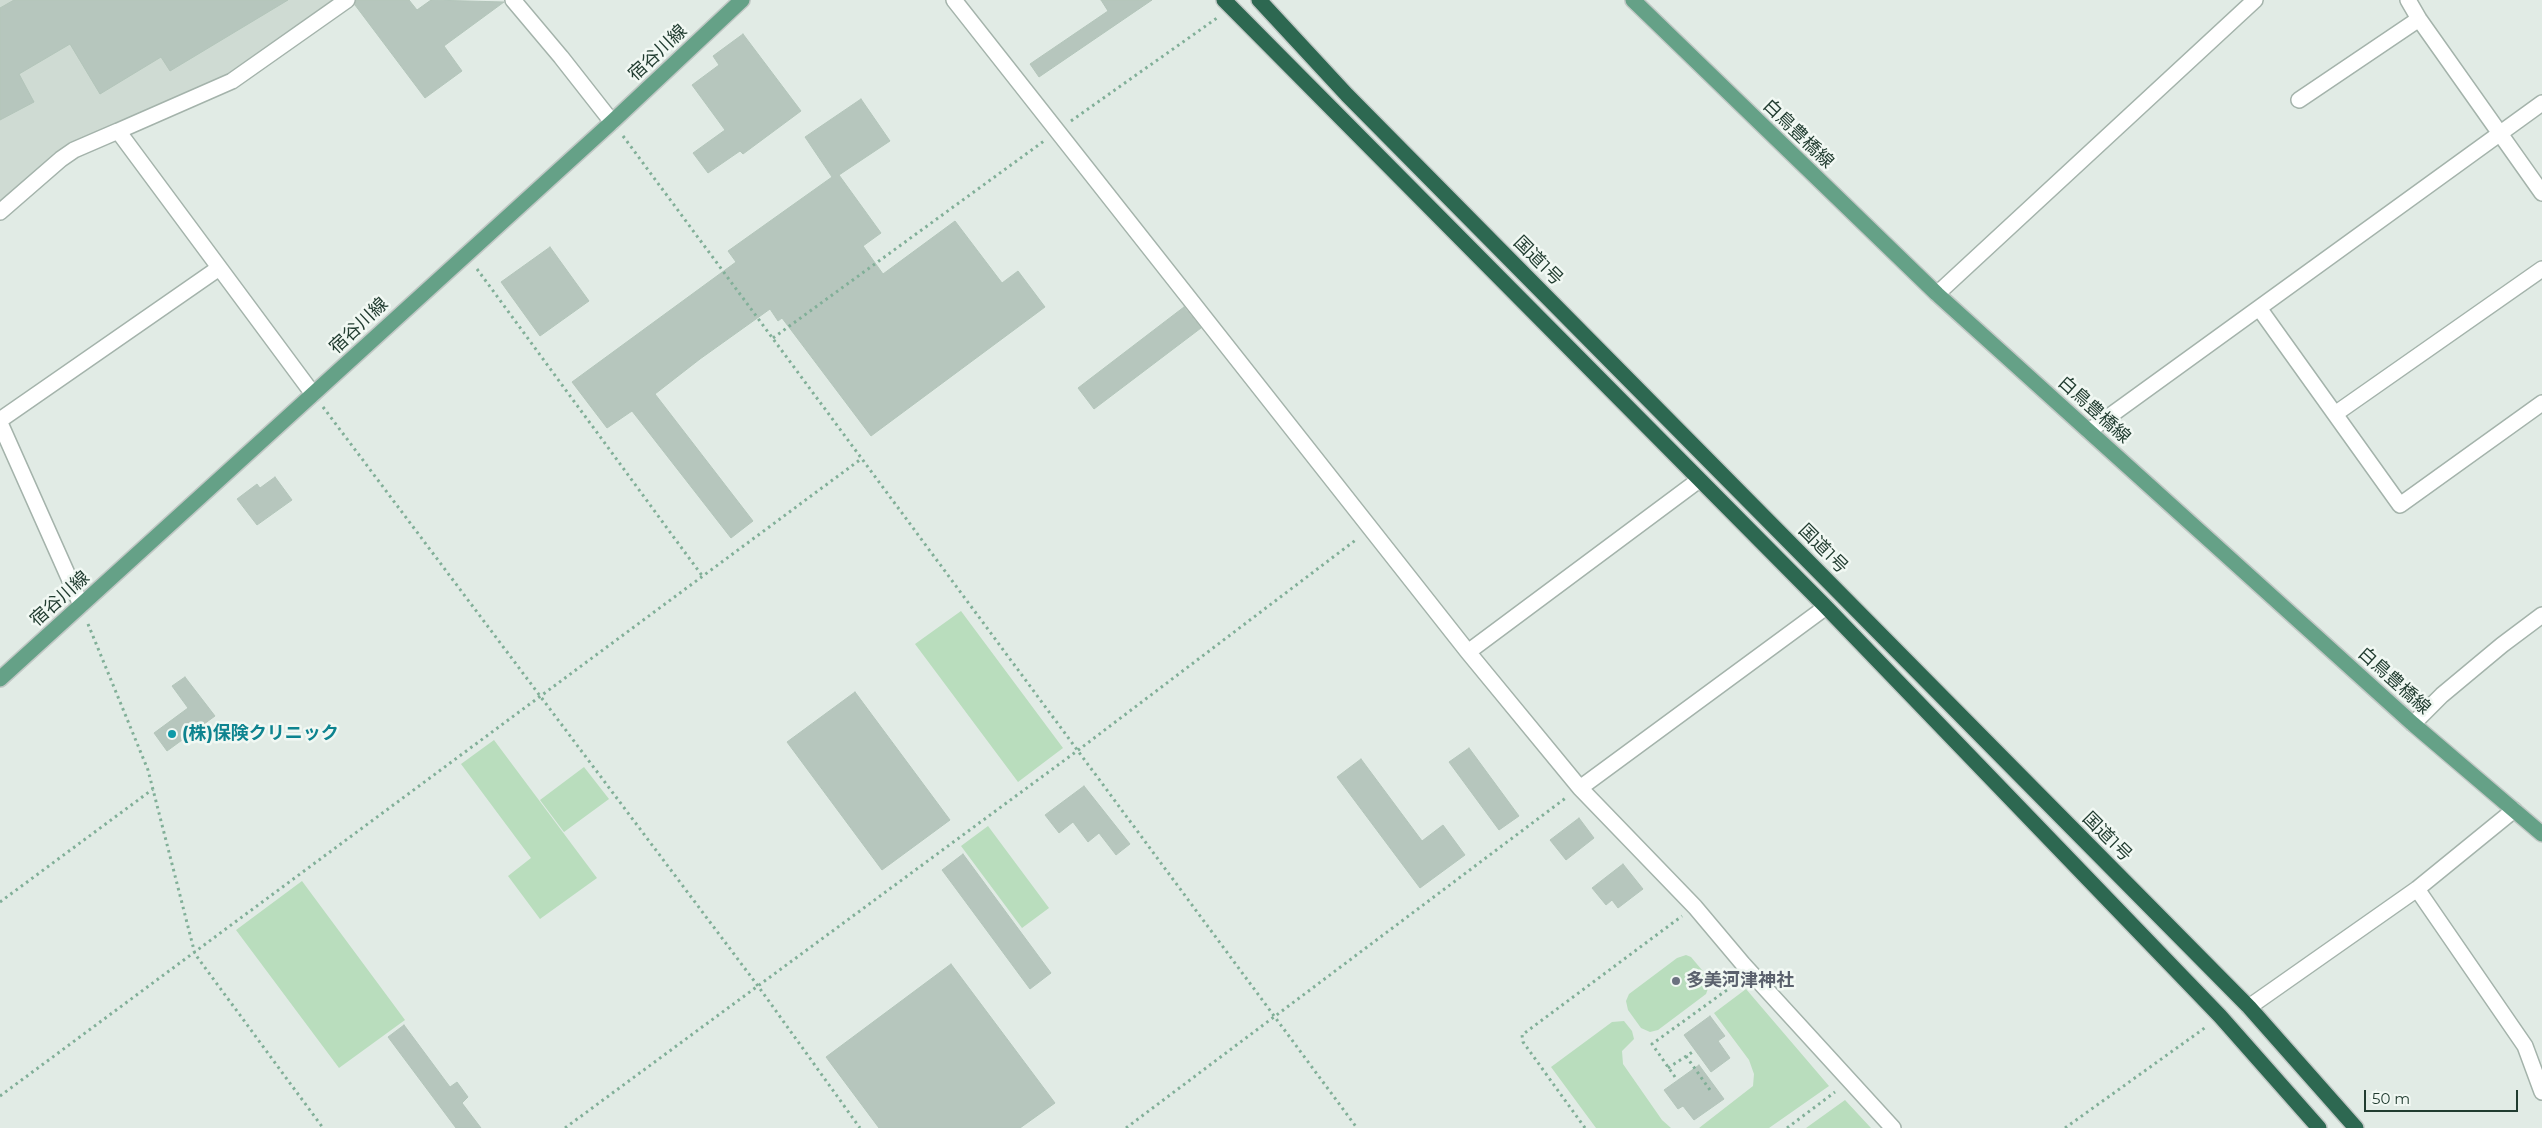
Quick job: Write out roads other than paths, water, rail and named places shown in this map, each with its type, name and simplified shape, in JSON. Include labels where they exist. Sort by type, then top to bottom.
[{"type":"highway","name":"国道1号","points":[[1259,0],[1348,95],[2249,1007],[2356,1128]]},
{"type":"highway","points":[[1228,4],[1826,607],[2220,1016],[2318,1128]]},
{"type":"main road","name":"宿谷川線","points":[[0,679],[612,122],[742,0]]},
{"type":"main road","name":"白鳥豊橋線","points":[[1633,0],[1937,294],[2413,724],[2542,834]]},
{"type":"street","points":[[0,212],[74,150],[232,81],[347,0]]},
{"type":"street","points":[[513,0],[561,56],[612,122]]},
{"type":"street","points":[[954,0],[1056,132],[1372,528],[1468,652],[1580,788],[1695,907],[1893,1128]]},
{"type":"street","points":[[1937,294],[2255,0]]},
{"type":"street","points":[[2408,0],[2419,19],[2542,193]]},
{"type":"street","points":[[2299,100],[2419,19]]},
{"type":"street","points":[[2089,431],[2502,134],[2542,103]]},
{"type":"street","points":[[118,131],[313,394]]},
{"type":"street","points":[[81,605],[0,422],[219,268]]},
{"type":"street","points":[[2334,414],[2542,269]]},
{"type":"street","points":[[2259,308],[2400,505],[2542,403]]},
{"type":"street","points":[[1468,652],[1699,480]]},
{"type":"street","points":[[1580,788],[1826,607]]},
{"type":"street","points":[[2413,724],[2442,695],[2502,645],[2542,615]]},
{"type":"street","points":[[2249,1007],[2417,889],[2514,810]]},
{"type":"street","points":[[2417,889],[2525,1046],[2542,1092]]},
{"type":"place","name":"(株)保険クリニック","points":[[172,734]]},
{"type":"place","name":"多美河津神社","points":[[1676,981]]}]
